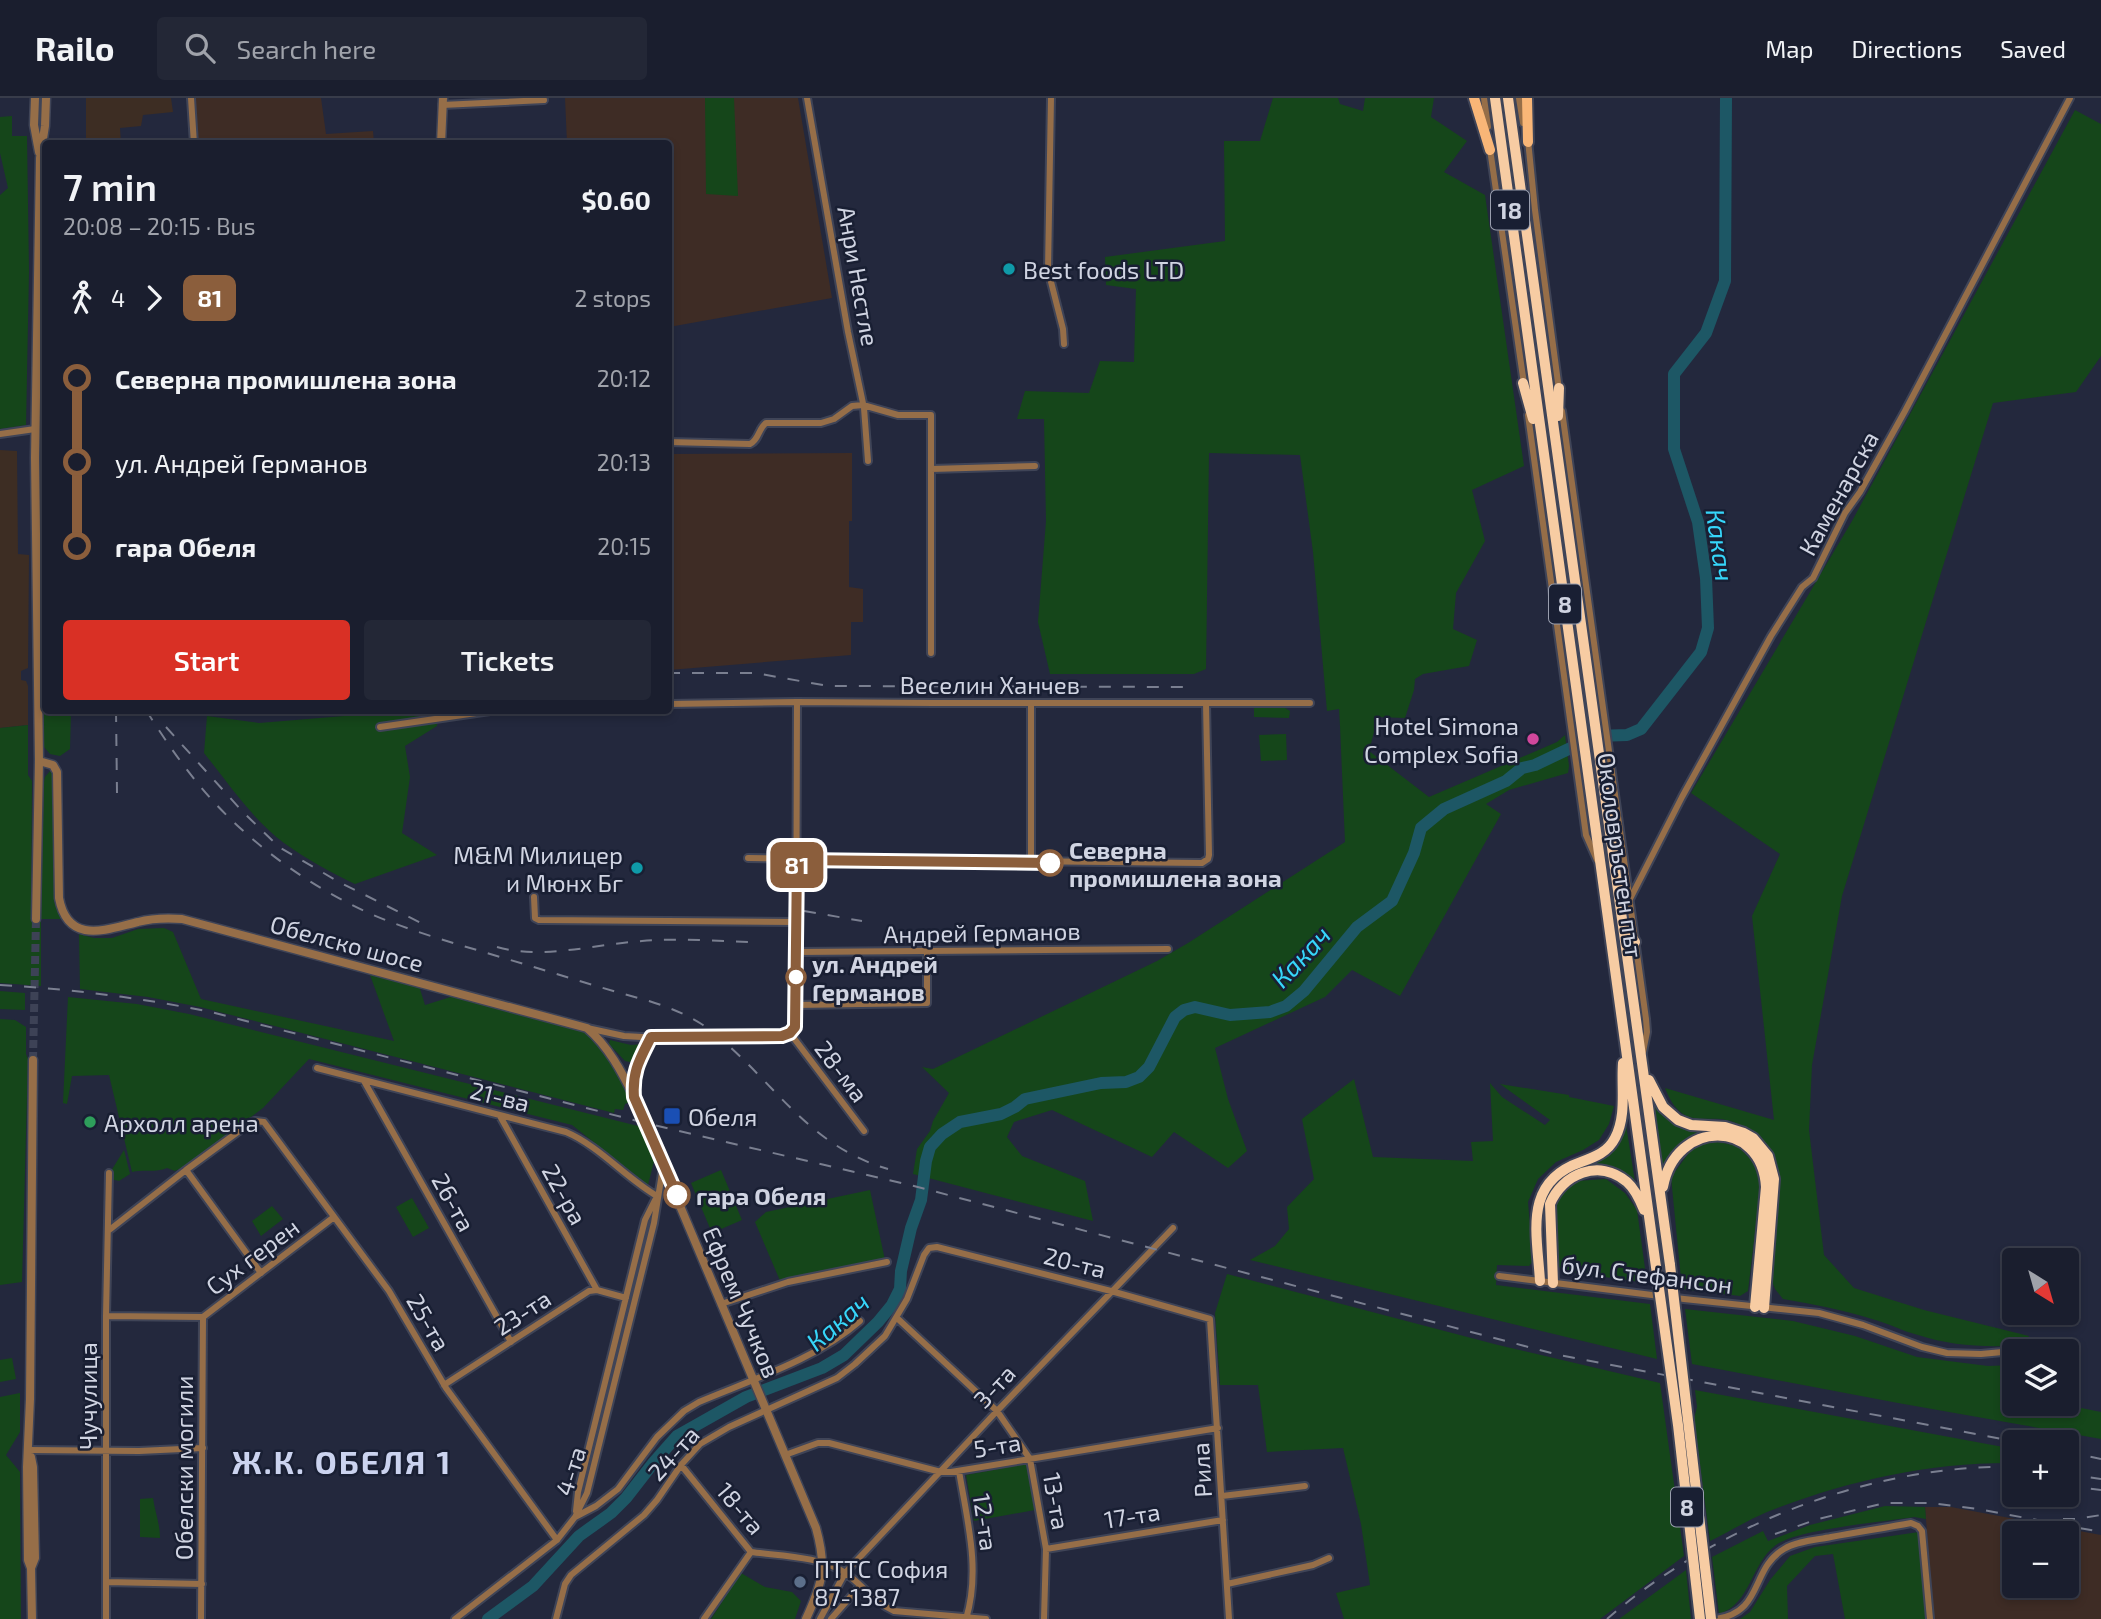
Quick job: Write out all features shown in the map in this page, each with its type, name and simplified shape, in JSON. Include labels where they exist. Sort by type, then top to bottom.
[{"type":"highway","name":"Околовръстен път","points":[[1495,98],[1548,479],[1577,731],[1602,869],[1678,1425],[1700,1619]]},
{"type":"highway","name":"Околовръстен път","points":[[1508,98],[1556,451],[1600,724],[1622,921],[1670,1265],[1714,1619]]},
{"type":"highway","name":"8","points":[[1523,383],[1548,479]]},
{"type":"highway","points":[[1556,451],[1559,388]]},
{"type":"highway","points":[[1622,921],[1635,942]]},
{"type":"highway","points":[[1539,1281],[1536,1221],[1540,1195],[1555,1174],[1606,1151],[1614,1141],[1620,1129],[1626,1046]]},
{"type":"highway","points":[[1643,1061],[1663,1107],[1678,1120],[1691,1125],[1725,1127],[1744,1133],[1753,1138],[1768,1156],[1774,1179],[1760,1307]]},
{"type":"highway","points":[[1665,1232],[1665,1174],[1681,1150],[1696,1140],[1712,1135],[1730,1137],[1747,1146],[1760,1162],[1765,1175],[1760,1307]]},
{"type":"highway","points":[[1553,1283],[1550,1204],[1555,1192],[1565,1181],[1578,1173],[1605,1171],[1626,1180],[1640,1199],[1651,1233]]},
{"type":"main road","points":[[1474,98],[1490,150]]},
{"type":"main road","points":[[1527,98],[1528,142]]},
{"type":"street","points":[[35,98],[34,125],[40,158]]},
{"type":"street","points":[[43,140],[46,98]]},
{"type":"street","points":[[191,98],[194,140]]},
{"type":"street","name":"Анри Нестле","points":[[807,98],[863,405],[868,461]]},
{"type":"street","points":[[1051,98],[1048,270],[1063,329],[1064,344]]},
{"type":"street","name":"8","points":[[1484,98],[1523,383]]},
{"type":"street","points":[[1519,98],[1528,142],[1600,724]]},
{"type":"street","name":"Каменарска","points":[[1629,900],[1682,797],[1771,636],[1802,587],[1813,578],[1845,513],[1895,430],[2070,98]]},
{"type":"street","points":[[441,140],[443,102],[544,100]]},
{"type":"street","points":[[36,919],[39,761],[35,429],[42,145]]},
{"type":"street","points":[[1523,383],[1577,731]]},
{"type":"street","points":[[672,442],[750,444],[756,439],[762,426],[769,422],[821,423],[834,419],[852,406],[863,405],[898,415],[931,415],[931,653]]},
{"type":"street","points":[[0,434],[42,428]]},
{"type":"street","points":[[931,469],[1035,466]]},
{"type":"street","points":[[790,1033],[795,1027],[796,1005],[797,702]]},
{"type":"street","points":[[1031,703],[1031,863]]},
{"type":"street","points":[[748,858],[1202,863],[1209,855],[1206,703]]},
{"type":"street","name":"Веселин Ханчев","points":[[672,704],[1310,703]]},
{"type":"street","points":[[380,727],[469,714]]},
{"type":"street","points":[[1604,757],[1646,1018],[1643,1061]]},
{"type":"street","name":"Обелско шосе","points":[[39,761],[53,765],[57,772],[59,898],[64,914],[76,926],[87,930],[104,932],[157,918],[182,919],[624,1036],[782,1036],[790,1033]]},
{"type":"street","points":[[534,897],[535,918],[539,920],[796,922]]},
{"type":"street","name":"Андрей Германов","points":[[796,952],[1168,949]]},
{"type":"street","points":[[796,1005],[927,1003],[927,952]]},
{"type":"street","name":"Ефрем Чучков","points":[[587,1028],[597,1036],[622,1072],[634,1097],[816,1528],[824,1563]]},
{"type":"street","name":"28-ма","points":[[790,1033],[864,1131]]},
{"type":"street","points":[[634,1097],[636,1067],[651,1037]]},
{"type":"street","points":[[32,1619],[31,1569],[28,1560],[33,1060]]},
{"type":"street","name":"21-ва","points":[[317,1068],[573,1135],[657,1196]]},
{"type":"street","name":"26-та","points":[[364,1081],[511,1342]]},
{"type":"street","name":"22-ра","points":[[500,1116],[597,1290]]},
{"type":"street","name":"25-та","points":[[186,1170],[250,1123],[259,1121],[267,1124],[389,1291],[444,1385],[557,1540]]},
{"type":"street","name":"4-та","points":[[575,1517],[587,1493],[654,1223],[663,1164]]},
{"type":"street","points":[[108,1231],[186,1170],[261,1273]]},
{"type":"street","name":"Чучулица","points":[[106,1619],[109,1172]]},
{"type":"street","name":"4-та","points":[[575,1517],[578,1492],[645,1220],[657,1196]]},
{"type":"street","name":"Сух герен","points":[[106,1315],[203,1317],[334,1217]]},
{"type":"street","name":"3-та","points":[[820,1619],[845,1573],[1173,1228]]},
{"type":"street","name":"20-та","points":[[929,1248],[937,1247],[1210,1319]]},
{"type":"street","name":"24-та","points":[[556,1619],[565,1584],[571,1575],[644,1514],[700,1444],[765,1408],[837,1378],[877,1345],[897,1318],[929,1248]]},
{"type":"street","points":[[720,1304],[789,1282],[887,1262]]},
{"type":"street","name":"бул. Стефансон","points":[[1499,1276],[1819,1313],[1948,1353],[2002,1352]]},
{"type":"street","points":[[597,1290],[626,1298]]},
{"type":"street","name":"23-та","points":[[444,1385],[589,1291],[597,1290]]},
{"type":"street","name":"Обелски могили","points":[[201,1619],[203,1317]]},
{"type":"street","name":"13-та","points":[[897,1318],[997,1411],[1030,1460],[1046,1549],[1044,1619]]},
{"type":"street","name":"Рила","points":[[1210,1319],[1229,1619]]},
{"type":"street","name":"24-та","points":[[455,1619],[557,1540],[575,1517],[596,1506],[618,1489],[657,1437],[684,1411],[699,1402],[754,1382],[826,1346],[860,1321]]},
{"type":"street","name":"5-та","points":[[785,1455],[807,1446],[829,1443],[940,1472],[959,1471],[1218,1429]]},
{"type":"street","points":[[29,1450],[203,1448]]},
{"type":"street","name":"18-та","points":[[681,1465],[751,1552],[824,1563],[845,1573],[885,1607],[894,1611],[986,1619]]},
{"type":"street","name":"12-та","points":[[959,1471],[973,1564],[972,1597],[966,1618]]},
{"type":"street","points":[[1222,1496],[1305,1486]]},
{"type":"street","name":"17-та","points":[[1046,1549],[1223,1520]]},
{"type":"street","points":[[1714,1619],[1736,1614],[1745,1607],[1766,1567],[1784,1549],[1795,1544],[1911,1523],[1918,1526],[1924,1541],[1930,1619]]},
{"type":"street","points":[[704,1619],[751,1552]]},
{"type":"street","points":[[1227,1584],[1313,1565],[1329,1558]]},
{"type":"street","points":[[808,1618],[824,1563]]},
{"type":"street","points":[[106,1582],[202,1584]]},
{"type":"street","points":[[831,1619],[860,1586]]},
{"type":"shaded area","points":[[86,98],[171,98],[173,112],[143,115],[141,126],[120,128],[121,140],[86,140]]},
{"type":"shaded area","points":[[195,98],[321,98],[326,134],[373,131],[374,140],[209,140],[197,138]]},
{"type":"shaded area","points":[[565,98],[798,98],[832,298],[672,326],[672,140],[567,140]]},
{"type":"shaded area","points":[[0,450],[17,451],[18,554],[29,555],[28,668],[21,671],[21,680],[26,681],[28,686],[28,725],[0,728]]},
{"type":"shaded area","points":[[852,453],[849,587],[863,589],[863,622],[851,622],[851,655],[672,670],[672,454]]},
{"type":"shaded area","points":[[1925,1507],[1951,1507],[2026,1521],[2002,1521],[2002,1598],[2079,1598],[2079,1531],[2101,1535],[2101,1619],[1934,1619]]},
{"type":"green space","points":[[705,98],[734,98],[738,196],[706,194]]},
{"type":"green space","points":[[1273,98],[1338,98],[1340,104],[1363,111],[1365,98],[1434,98],[1431,117],[1467,141],[1444,172],[1485,195],[1524,466],[1472,490],[1485,541],[1456,593],[1453,629],[1477,640],[1469,666],[1423,674],[1415,679],[1405,718],[1378,717],[1369,751],[1429,797],[1557,742],[1565,735],[1568,773],[1509,790],[1486,804],[1501,814],[1400,996],[1352,970],[1325,997],[1215,1048],[1228,1099],[1247,1151],[1228,1168],[1174,1132],[1152,1157],[1052,1110],[1014,1122],[1007,1137],[1022,1156],[1085,1181],[1093,1221],[913,1174],[917,1149],[930,1131],[949,1093],[922,1067],[933,1069],[1157,961],[1345,842],[1339,709],[1327,711],[1313,552],[1300,455],[1209,453],[1206,669],[1194,674],[1050,674],[1038,622],[1046,521],[1044,419],[1017,419],[1025,391],[1089,393],[1100,361],[1134,362],[1136,289],[1106,285],[1105,257],[1225,241],[1224,141],[1260,141]]},
{"type":"green space","points":[[2075,110],[2101,124],[2101,356],[2076,392],[1993,403],[1842,896],[1812,1065],[1809,1130],[1824,1255],[1854,1288],[1924,1310],[2029,1336],[2027,1339],[2002,1339],[2002,1346],[1944,1342],[1850,1313],[1783,1299],[1770,1276],[1778,1182],[1769,1152],[1756,1136],[1739,1124],[1720,1119],[1692,1118],[1683,1114],[1672,1102],[1665,1088],[1774,1120],[1752,916],[1780,854],[1691,793],[1852,521]]},
{"type":"green space","points":[[12,116],[12,136],[27,136],[29,271],[26,425],[0,429],[0,195],[8,188],[0,153],[0,117]]},
{"type":"green space","points":[[1282,706],[1290,711],[1289,718],[1254,717],[1254,707]]},
{"type":"green space","points":[[44,714],[71,714],[70,749],[60,756],[50,754],[44,747]]},
{"type":"green space","points":[[368,714],[437,714],[437,726],[405,746],[410,777],[402,833],[437,855],[355,884],[284,843],[241,801],[204,753],[207,716],[259,723]]},
{"type":"green space","points":[[28,725],[28,775],[32,781],[31,918],[41,918],[44,782],[50,771],[54,777],[54,901],[61,919],[41,919],[41,986],[0,983],[0,728]]},
{"type":"green space","points":[[1286,734],[1287,760],[1261,761],[1259,735]]},
{"type":"green space","points":[[164,928],[173,932],[201,999],[394,1041],[370,975],[419,986],[425,1005],[454,996],[586,1032],[601,1046],[613,1063],[632,1101],[625,1104],[623,1110],[615,1109],[614,1113],[200,1007],[148,997],[80,989],[79,934],[94,938],[112,938],[138,929]]},
{"type":"green space","points":[[0,991],[25,993],[25,1010],[0,1009]]},
{"type":"green space","points":[[68,997],[137,1004],[189,1014],[642,1127],[655,1157],[648,1185],[572,1125],[309,1059],[263,1108],[185,1166],[175,1171],[167,1168],[132,1172],[109,1075],[72,1076],[67,1104],[63,1103]]},
{"type":"green space","points":[[0,1019],[15,1020],[26,1027],[28,1059],[22,1282],[0,1285]]},
{"type":"green space","points":[[610,1040],[643,1046],[630,1062],[625,1061],[609,1044]]},
{"type":"green space","points":[[1354,1079],[1373,1157],[1473,1161],[1471,1142],[1493,1141],[1490,1083],[1502,1097],[1545,1125],[1550,1120],[1500,1084],[1569,1095],[1614,1106],[1609,1124],[1599,1140],[1556,1162],[1538,1179],[1528,1202],[1533,1261],[1529,1266],[1497,1265],[1496,1285],[1650,1304],[1657,1359],[1250,1260],[1275,1246],[1289,1229],[1287,1207],[1314,1179],[1302,1119]]},
{"type":"green space","points":[[1653,1096],[1662,1112],[1672,1122],[1686,1129],[1704,1132],[1680,1145],[1662,1166]]},
{"type":"green space","points":[[1625,1118],[1635,1182],[1606,1169],[1573,1168],[1594,1161],[1608,1152],[1618,1139]]},
{"type":"green space","points":[[1709,1140],[1738,1146],[1754,1163],[1761,1182],[1748,1291],[1740,1296],[1682,1289],[1671,1177],[1691,1150]]},
{"type":"green space","points":[[124,1150],[130,1174],[119,1181],[111,1179],[111,1171]]},
{"type":"green space","points":[[721,1170],[742,1220],[712,1233],[691,1183]]},
{"type":"green space","points":[[1606,1179],[1625,1193],[1637,1210],[1647,1283],[1562,1271],[1556,1262],[1552,1214],[1559,1198],[1576,1181]]},
{"type":"green space","points":[[870,1190],[885,1260],[781,1283],[755,1222],[766,1212]]},
{"type":"green space","points":[[412,1198],[429,1228],[413,1237],[396,1207]]},
{"type":"green space","points":[[272,1206],[283,1219],[261,1236],[252,1221]]},
{"type":"green space","points":[[1227,1274],[1498,1345],[1660,1383],[1684,1556],[1600,1619],[1344,1619],[1336,1593],[1370,1585],[1361,1524],[1343,1448],[1267,1452],[1258,1385],[1220,1385],[1215,1313]]},
{"type":"green space","points":[[1685,1309],[1793,1321],[1855,1336],[1917,1357],[2002,1365],[2002,1416],[2079,1416],[2079,1408],[2101,1412],[2101,1439],[2079,1435],[2079,1430],[2050,1430],[1692,1364]]},
{"type":"green space","points":[[12,1358],[16,1379],[0,1382],[0,1360]]},
{"type":"green space","points":[[1695,1390],[2002,1447],[2002,1463],[1920,1470],[1827,1491],[1767,1512],[1710,1541],[1694,1419],[1697,1407]]},
{"type":"green space","points":[[20,1393],[20,1432],[6,1455],[20,1472],[21,1619],[0,1619],[0,1397]]},
{"type":"green space","points":[[1026,1464],[1035,1510],[974,1521],[966,1475]]},
{"type":"green space","points":[[153,1498],[160,1538],[140,1537],[140,1499]]},
{"type":"green space","points":[[1885,1506],[1925,1507],[1926,1519],[1914,1517],[1842,1527],[1787,1539],[1776,1545],[1761,1562],[1738,1602],[1719,1614],[1712,1557],[1763,1531],[1768,1541],[1810,1525]]},
{"type":"green space","points":[[1919,1532],[1927,1619],[1845,1619],[1833,1554],[1815,1556],[1787,1586],[1788,1619],[1740,1619],[1750,1612],[1770,1580],[1790,1556],[1815,1547]]},
{"type":"green space","points":[[1686,1570],[1691,1619],[1619,1619]]},
{"type":"green space","points":[[741,1573],[765,1587],[792,1592],[801,1601],[795,1619],[711,1619]]},
{"type":"waterway","name":"Какач","points":[[488,1619],[533,1586],[579,1536],[611,1513],[677,1436],[746,1397],[822,1368],[844,1355],[878,1322],[892,1305],[900,1289],[901,1271],[911,1228],[921,1200],[926,1161],[930,1147],[942,1134],[960,1122],[1001,1114],[1025,1099],[1101,1083],[1126,1082],[1139,1077],[1149,1067],[1175,1017],[1184,1010],[1195,1007],[1230,1015],[1270,1012],[1286,1006],[1304,991],[1357,927],[1392,901],[1414,853],[1421,828],[1444,809],[1506,781],[1522,768],[1535,765],[1596,736],[1627,735],[1641,729],[1701,652],[1708,628],[1706,578],[1698,522],[1674,449],[1674,374],[1706,333],[1725,281],[1726,98]]},
{"type":"tunnel","points":[[33,1060],[36,919]]},
{"type":"railway","points":[[672,673],[755,673],[828,686],[1191,687]]},
{"type":"railway","points":[[116,714],[117,793]]},
{"type":"railway","points":[[149,714],[194,779],[229,817],[266,850],[327,892],[404,927],[649,1001],[683,1014],[703,1025],[727,1044],[788,1106],[832,1143],[858,1158],[888,1169]]},
{"type":"railway","points":[[166,727],[242,811],[279,847],[339,882],[427,926]]},
{"type":"railway","points":[[804,911],[862,921]]},
{"type":"railway","points":[[497,947],[515,951],[551,952],[656,940],[751,942]]},
{"type":"railway","points":[[0,985],[106,995],[211,1012],[645,1123],[910,1185],[1559,1355],[2002,1439]]},
{"type":"railway","points":[[2079,1454],[2101,1459]]},
{"type":"railway","points":[[1607,1619],[1649,1586],[1696,1556],[1745,1529],[1797,1507],[1851,1489],[1906,1476],[1960,1469],[2002,1467]]},
{"type":"railway","points":[[2079,1476],[2101,1479]]},
{"type":"railway","points":[[2079,1487],[2101,1490]]},
{"type":"railway","points":[[1775,1534],[1818,1519],[1885,1503],[1931,1503],[1978,1509],[2101,1532]]},
{"type":"railway","points":[[2063,1519],[2101,1515]]},
{"type":"bus line","name":"81","points":[[677,1195],[634,1097],[636,1067],[651,1037],[782,1036],[795,1027],[797,860],[1050,863]]},
{"type":"place","name":"Best foods LTD","points":[[1009,269]]},
{"type":"place","name":"Hotel Simona Complex Sofia","points":[[1533,739]]},
{"type":"place","name":"Северна промишлена зона","points":[[1050,863]]},
{"type":"place","name":"М&M Mилицер и Мюнх Бг","points":[[637,868]]},
{"type":"place","name":"ул. Андрей Германов","points":[[796,977]]},
{"type":"place","name":"Обеля","points":[[672,1116]]},
{"type":"place","name":"Архолл арена","points":[[90,1122]]},
{"type":"place","name":"гара Обеля","points":[[677,1195]]},
{"type":"place","name":"ПТТС София 87-1387","points":[[800,1582]]},
{"type":"district","name":"Ж.К. ОБЕЛЯ 1","points":[[342,1461]]}]
